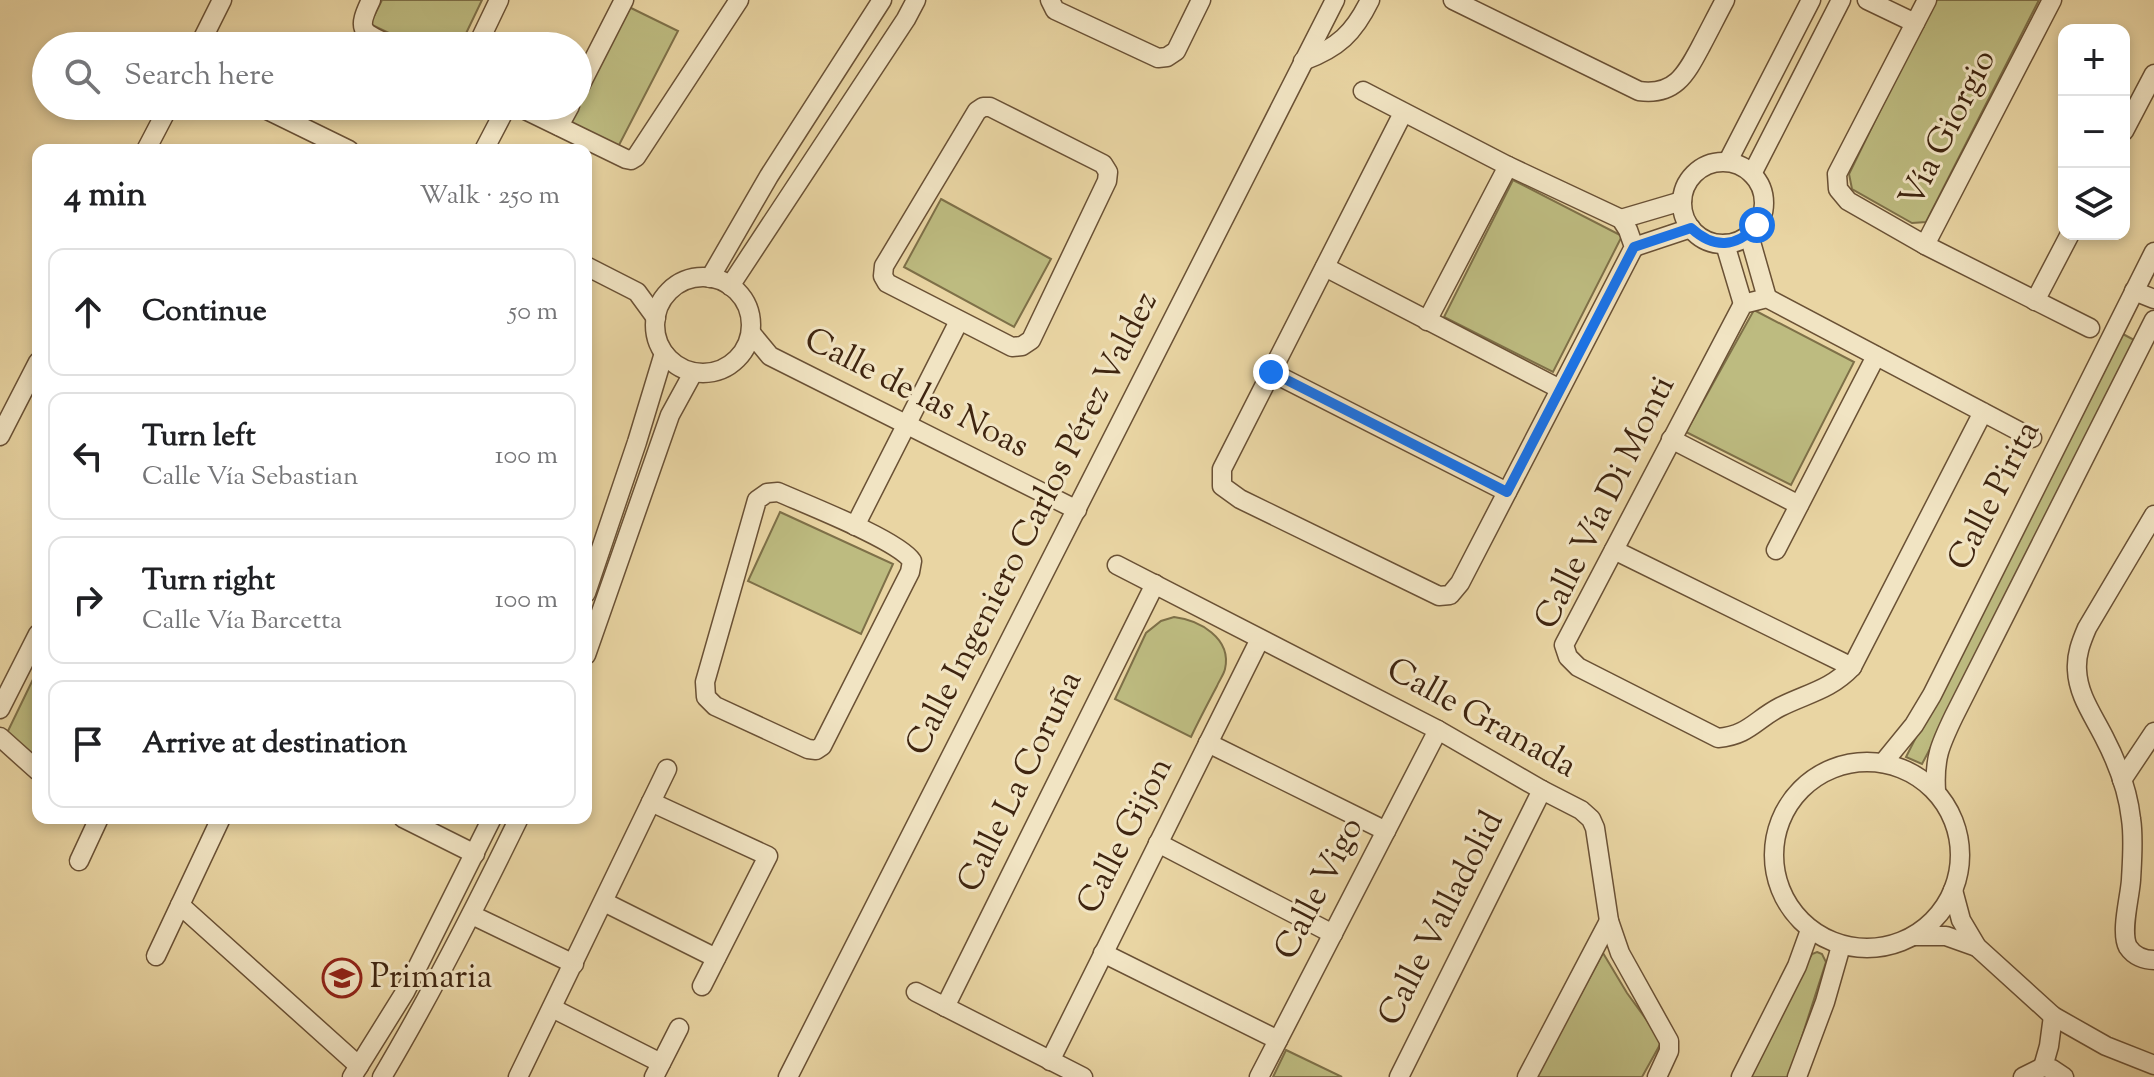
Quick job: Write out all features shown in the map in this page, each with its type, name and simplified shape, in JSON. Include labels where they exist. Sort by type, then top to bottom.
[{"type":"street","points":[[206,32],[222,0]]},
{"type":"street","points":[[365,32],[362,18],[371,0]]},
{"type":"street","points":[[484,32],[499,0]]},
{"type":"street","points":[[592,63],[624,0]]},
{"type":"street","points":[[546,120],[626,159],[636,157],[739,0]]},
{"type":"street","points":[[710,278],[769,176],[882,0]]},
{"type":"street","points":[[730,286],[916,0]]},
{"type":"street","points":[[1050,0],[1055,10],[1158,58],[1176,51],[1201,0]]},
{"type":"street","name":"Calle Ingeniero Carlos Pérez Valdez","points":[[788,1077],[1335,0]]},
{"type":"street","points":[[1303,61],[1340,43],[1354,28],[1370,0]]},
{"type":"street","points":[[1459,1],[1639,91],[1653,93],[1666,90],[1687,72],[1724,0]]},
{"type":"street","points":[[1728,161],[1811,0]]},
{"type":"street","points":[[1752,174],[1841,0]]},
{"type":"street","points":[[1867,0],[1915,23]]},
{"type":"street","points":[[1927,0],[1837,174],[1838,189],[1848,201],[1925,245],[2090,328]]},
{"type":"street","name":"Vía Giorgio","points":[[1925,245],[2052,0]]},
{"type":"street","points":[[2130,120],[2154,74]]},
{"type":"street","points":[[1363,91],[1508,166],[1621,219],[1634,247]]},
{"type":"street","points":[[990,107],[1103,164],[1108,172],[1107,181],[1031,340],[1022,346],[1012,347],[959,321],[887,283],[883,276],[884,266],[977,111],[990,107]]},
{"type":"street","points":[[1403,113],[1222,469],[1222,486],[1240,499],[1439,596],[1450,595],[1460,583],[1634,247],[1691,228]]},
{"type":"street","points":[[149,144],[162,120]]},
{"type":"street","points":[[288,120],[337,144]]},
{"type":"street","points":[[487,144],[500,120]]},
{"type":"street","points":[[559,126],[562,120]]},
{"type":"street","points":[[1728,161],[1752,174],[1762,189],[1764,201],[1762,214],[1749,235],[1725,244],[1701,237],[1691,228],[1685,219],[1682,201],[1690,179],[1701,168],[1728,161]]},
{"type":"street","points":[[1427,321],[1508,166]]},
{"type":"street","points":[[1621,219],[1682,201]]},
{"type":"street","points":[[1749,235],[1767,298]]},
{"type":"street","points":[[2035,301],[2067,240]]},
{"type":"street","points":[[1725,244],[1743,304],[1767,298],[2032,438]]},
{"type":"street","name":"Calle Pirita","points":[[1883,763],[1914,725],[1932,695],[2154,252]]},
{"type":"street","points":[[1325,267],[1560,389]]},
{"type":"street","points":[[592,269],[637,292],[656,318]]},
{"type":"street","points":[[697,278],[710,278],[730,286],[747,306],[751,319],[751,333],[739,357],[730,366],[706,374],[693,373],[677,366],[664,353],[656,330],[659,307],[672,289],[697,278]]},
{"type":"street","points":[[637,292],[672,289]]},
{"type":"street","points":[[2134,291],[2154,299]]},
{"type":"street","name":"Calle Vía Di Monti","points":[[1743,304],[1564,645],[1568,657],[1578,667],[1718,738],[1732,737],[1778,708],[1829,687],[1852,667],[1983,412]]},
{"type":"street","points":[[2124,311],[2154,322]]},
{"type":"street","points":[[855,526],[959,321]]},
{"type":"street","name":"Calle Pirita","points":[[1936,791],[1938,749],[2154,322]]},
{"type":"street","name":"Calle de las Noas","points":[[751,333],[770,356],[1077,510]]},
{"type":"street","points":[[592,576],[664,353]]},
{"type":"street","name":"Calle de las Noas","points":[[739,357],[770,356]]},
{"type":"street","points":[[1776,550],[1876,356]]},
{"type":"street","points":[[1271,372],[1507,492]]},
{"type":"street","points":[[592,638],[670,415],[693,373]]},
{"type":"street","points":[[0,436],[32,374]]},
{"type":"street","points":[[1671,439],[1799,505]]},
{"type":"street","points":[[778,492],[855,526],[906,553],[912,561],[910,572],[822,746],[816,750],[808,749],[715,706],[706,697],[705,682],[757,500],[767,493],[778,492]]},
{"type":"street","points":[[2154,515],[2087,628],[2079,648],[2076,668],[2085,701],[2122,780],[2131,819],[2131,881],[2125,937],[2129,948],[2138,957],[2154,960]]},
{"type":"street","points":[[1614,550],[1852,667]]},
{"type":"street","name":"Calle Granada","points":[[1117,565],[1438,730],[1581,810],[1591,819],[1609,921],[1620,953],[1669,1041],[1669,1051],[1657,1077]]},
{"type":"street","name":"Calle La Coruña","points":[[945,1007],[1155,584]]},
{"type":"street","name":"Calle Gijon","points":[[1050,1061],[1260,639]]},
{"type":"street","points":[[0,709],[32,646]]},
{"type":"street","name":"Calle Vigo","points":[[1259,1077],[1438,730]]},
{"type":"street","points":[[2122,780],[2154,732]]},
{"type":"street","points":[[0,737],[32,766]]},
{"type":"street","points":[[1208,743],[1386,831]]},
{"type":"street","points":[[1852,763],[1883,763],[1912,773],[1936,791],[1956,828],[1960,848],[1959,869],[1953,890],[1938,916],[1914,936],[1879,948],[1841,946],[1810,930],[1789,908],[1776,879],[1773,848],[1781,818],[1798,792],[1823,773],[1852,763]]},
{"type":"street","points":[[518,1077],[667,769]]},
{"type":"street","name":"Calle Valladolid","points":[[1399,1077],[1542,790]]},
{"type":"street","points":[[651,802],[768,856],[702,986]]},
{"type":"street","points":[[79,861],[94,824]]},
{"type":"street","points":[[156,956],[218,824]]},
{"type":"street","points":[[415,824],[475,854]]},
{"type":"street","points":[[180,905],[355,1072],[405,992],[489,824]]},
{"type":"street","points":[[382,1077],[423,1008],[516,824]]},
{"type":"street","points":[[1158,843],[1333,934]]},
{"type":"street","points":[[1953,890],[1961,920],[1977,947],[2053,1016],[2106,1046],[2154,1065]]},
{"type":"street","points":[[604,902],[716,958]]},
{"type":"street","points":[[472,915],[574,964]]},
{"type":"street","points":[[1527,1077],[1609,921]]},
{"type":"street","points":[[1741,1077],[1786,989],[1810,930]]},
{"type":"street","points":[[1914,936],[1946,936],[1977,947]]},
{"type":"street","points":[[1797,1077],[1825,1002],[1841,946]]},
{"type":"street","points":[[1103,953],[1278,1040]]},
{"type":"street","points":[[405,992],[423,1008]]},
{"type":"street","points":[[916,992],[1083,1077]]},
{"type":"street","points":[[552,1008],[658,1070],[679,1028]]},
{"type":"street","points":[[2043,1067],[2053,1016]]},
{"type":"street","points":[[2023,1077],[2043,1067],[2064,1077]]},
{"type":"shaded area","points":[[382,0],[482,0],[467,32],[387,32],[370,24]]},
{"type":"shaded area","points":[[1934,0],[2039,0],[1926,222],[1912,223],[1852,189],[1849,174]]},
{"type":"shaded area","points":[[629,7],[678,31],[618,147],[568,126],[571,120],[592,120],[592,79]]},
{"type":"shaded area","points":[[1513,180],[1622,236],[1553,372],[1444,317]]},
{"type":"shaded area","points":[[941,199],[1051,259],[1014,327],[904,267]]},
{"type":"shaded area","points":[[1754,310],[1854,362],[1791,485],[1686,432]]},
{"type":"shaded area","points":[[2121,333],[2136,341],[2012,593],[1922,764],[1906,757]]},
{"type":"shaded area","points":[[780,512],[893,564],[861,634],[748,581]]},
{"type":"shaded area","points":[[1174,617],[1194,622],[1212,632],[1224,648],[1226,658],[1224,673],[1191,737],[1115,699],[1146,633],[1161,621]]},
{"type":"shaded area","points":[[32,681],[32,756],[6,735]]},
{"type":"shaded area","points":[[1817,952],[1826,962],[1789,1077],[1749,1077],[1785,1003],[1812,954]]},
{"type":"shaded area","points":[[1603,953],[1662,1041],[1642,1077],[1536,1077]]},
{"type":"shaded area","points":[[1286,1050],[1342,1077],[1273,1077]]},
{"type":"place","name":"Primaria","points":[[342,978]]},
{"type":"route","points":[[1271,372],[1507,492],[1634,247],[1691,228],[1701,237],[1725,244],[1749,235],[1757,225]]}]
